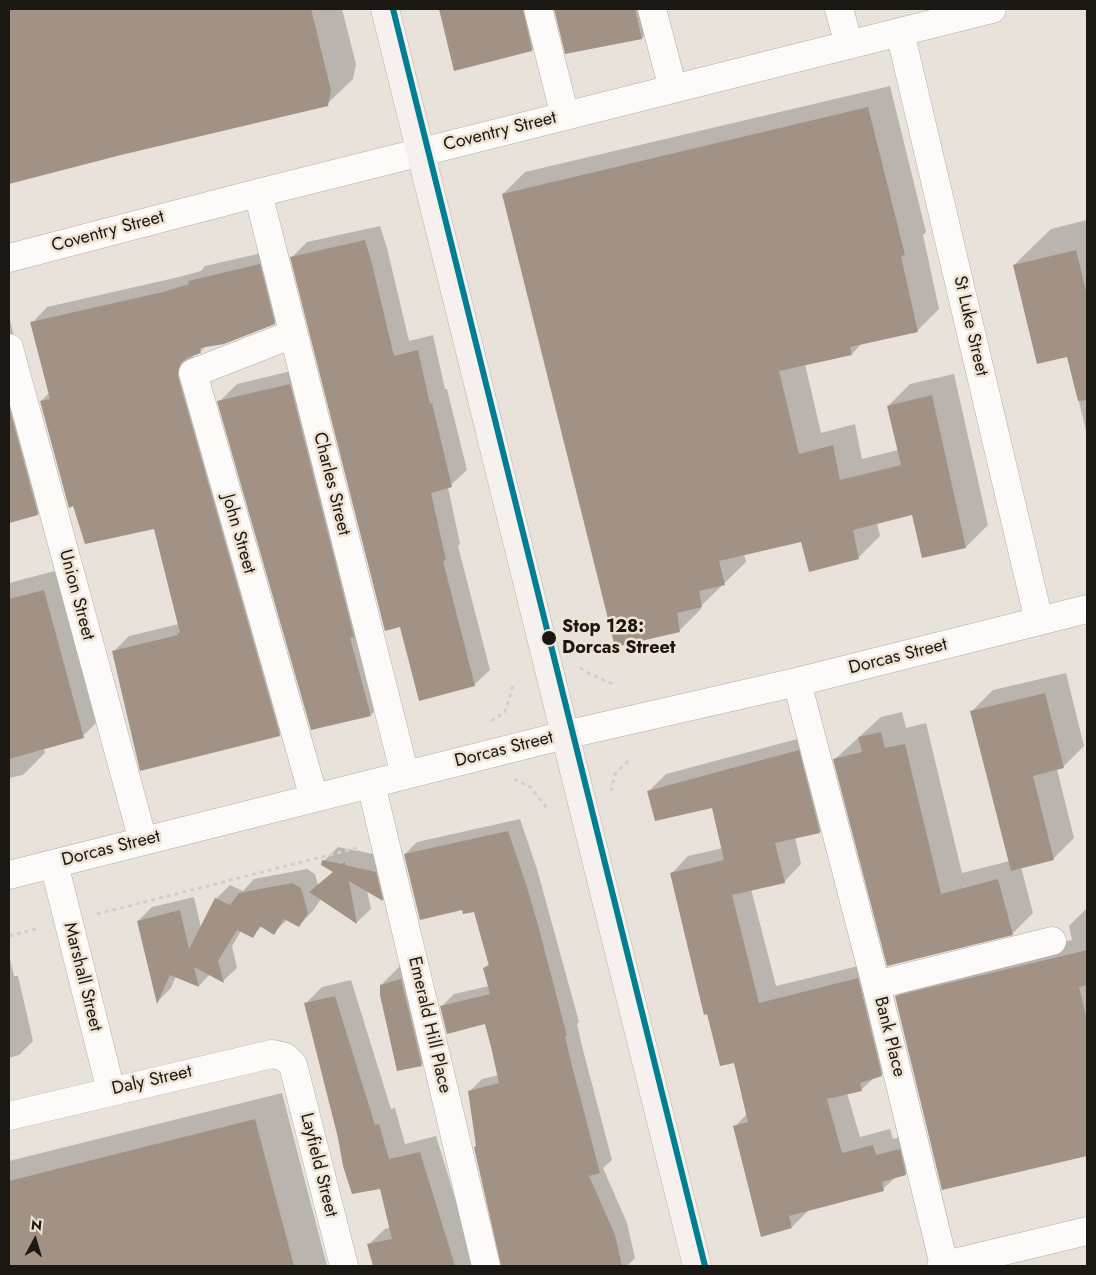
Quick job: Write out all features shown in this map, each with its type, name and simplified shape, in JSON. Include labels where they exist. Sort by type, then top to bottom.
[{"type":"main road","points":[[385,9],[696,1266]]},
{"type":"street","points":[[538,9],[565,116]]},
{"type":"street","points":[[652,9],[673,89]]},
{"type":"street","points":[[839,9],[849,44]]},
{"type":"street","name":"Coventry Street","points":[[9,258],[258,193],[992,9]]},
{"type":"street","name":"St Luke Street","points":[[900,32],[1040,621]]},
{"type":"street","name":"Charles Street","points":[[258,193],[405,775]]},
{"type":"street","name":"John Street","points":[[293,334],[193,373],[314,798]]},
{"type":"street","name":"Union Street","points":[[9,348],[142,842]]},
{"type":"street","name":"Dorcas Street","points":[[9,875],[565,735],[797,682],[1087,609]]},
{"type":"street","points":[[797,682],[876,985]]},
{"type":"street","name":"Emerald Hill Place","points":[[371,784],[486,1266]]},
{"type":"street","name":"Marshall Street","points":[[54,864],[111,1091]]},
{"type":"street","name":"Bank Place","points":[[942,1266],[876,985],[1052,941]]},
{"type":"street","name":"Daly Street","points":[[9,1116],[272,1054],[285,1057],[292,1065]]},
{"type":"street","name":"Layfield Street","points":[[292,1065],[344,1266]]},
{"type":"street","points":[[942,1266],[1087,1231]]},
{"type":"path","points":[[580,668],[612,684]]},
{"type":"path","points":[[491,721],[505,712],[514,682]]},
{"type":"path","points":[[611,792],[615,774],[631,758]]},
{"type":"path","points":[[509,776],[530,786],[546,807]]},
{"type":"path","points":[[9,936],[384,841]]},
{"type":"building","points":[[9,9],[311,9],[331,90],[328,106],[121,155],[9,184]]},
{"type":"building","points":[[439,9],[523,9],[532,51],[454,71]]},
{"type":"building","points":[[554,9],[635,9],[642,39],[565,54]]},
{"type":"building","points":[[868,107],[905,255],[901,256],[918,332],[850,347],[852,355],[779,371],[799,454],[833,445],[840,480],[901,465],[887,406],[932,395],[966,548],[922,558],[912,515],[853,530],[859,559],[809,572],[801,542],[719,561],[725,585],[699,591],[702,607],[677,613],[680,632],[615,647],[502,194]]},
{"type":"building","points":[[365,240],[394,356],[418,350],[452,487],[431,493],[446,560],[443,561],[475,686],[419,701],[400,627],[385,631],[290,257]]},
{"type":"building","points":[[1076,250],[1087,295],[1087,400],[1078,401],[1067,357],[1037,364],[1013,265]]},
{"type":"building","points":[[260,264],[275,324],[224,344],[200,348],[201,353],[187,358],[181,363],[178,377],[280,736],[140,771],[112,651],[180,633],[154,529],[85,544],[73,506],[69,508],[40,401],[50,399],[30,322],[163,292],[189,284],[188,281]]},
{"type":"building","points":[[290,384],[354,637],[350,638],[371,716],[311,730],[217,401]]},
{"type":"building","points":[[9,407],[38,515],[9,523]]},
{"type":"building","points":[[44,590],[84,738],[9,759],[9,599]]},
{"type":"building","points":[[1045,693],[1064,768],[1033,776],[1054,860],[1011,871],[970,711]]},
{"type":"building","points":[[881,732],[885,748],[905,744],[941,894],[998,879],[1013,935],[887,966],[833,759],[862,752],[858,737]]},
{"type":"building","points":[[799,750],[820,833],[775,843],[785,883],[732,895],[759,1003],[858,978],[882,1076],[860,1083],[862,1091],[827,1099],[842,1153],[873,1145],[876,1155],[900,1149],[906,1175],[882,1182],[884,1191],[789,1216],[792,1228],[761,1237],[733,1126],[748,1122],[734,1063],[720,1066],[707,1014],[704,1015],[670,873],[724,860],[712,808],[655,821],[647,791]]},
{"type":"building","points":[[508,831],[537,921],[600,1173],[589,1176],[615,1235],[622,1266],[501,1266],[474,1147],[476,1146],[468,1091],[499,1083],[492,1051],[485,1024],[447,1034],[440,1006],[490,994],[483,968],[489,966],[474,912],[463,914],[462,910],[420,920],[404,854]]},
{"type":"building","points":[[322,860],[342,864],[345,862],[345,865],[376,872],[383,901],[349,881],[357,924],[309,892],[333,872],[321,865]]},
{"type":"building","points":[[292,883],[301,888],[308,913],[299,927],[284,919],[274,935],[260,926],[253,938],[237,930],[218,961],[224,983],[194,967],[199,987],[170,975],[157,1004],[137,921],[180,910],[189,949],[215,898],[230,905],[239,893]]},
{"type":"building","points":[[1087,950],[1087,985],[1079,987],[1087,1020],[1087,1156],[942,1190],[895,996]]},
{"type":"building","points":[[401,979],[422,1066],[397,1071],[380,995],[380,985]]},
{"type":"building","points":[[335,996],[375,1125],[379,1124],[389,1159],[420,1152],[455,1266],[373,1266],[367,1244],[392,1239],[380,1189],[352,1194],[343,1166],[338,1138],[304,1003]]},
{"type":"building","points":[[255,1119],[294,1266],[9,1266],[9,1181]]},
{"type":"transit line","points":[[393,9],[705,1266]]},
{"type":"place","name":"Stop 128: Dorcas Street","points":[[549,638]]}]
